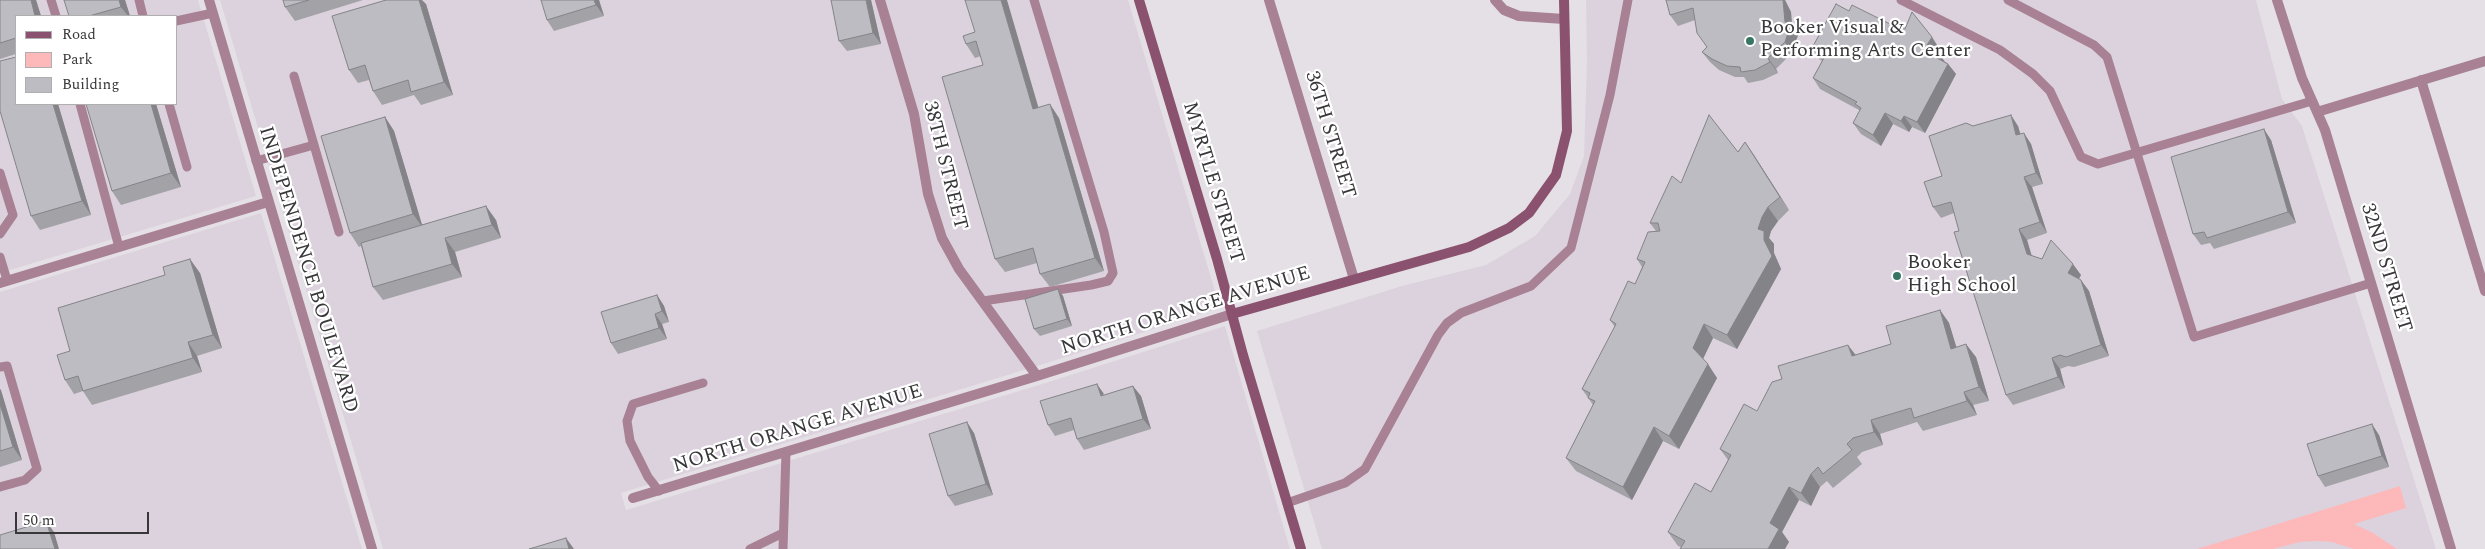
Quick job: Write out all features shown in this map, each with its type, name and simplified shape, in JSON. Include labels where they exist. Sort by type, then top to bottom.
[{"type":"street","name":"INDEPENDENCE BOULEVARD","points":[[209,0],[372,549]]},
{"type":"street","name":"38TH STREET","points":[[880,0],[914,114],[936,224],[960,270],[1037,376]]},
{"type":"street","name":"MYRTLE STREET","points":[[1138,0],[1301,549]]},
{"type":"street","name":"36TH STREET","points":[[1269,0],[1354,280]]},
{"type":"street","points":[[1494,0],[1504,10],[1519,16],[1564,19]]},
{"type":"street","name":"NORTH ORANGE AVENUE","points":[[633,498],[1037,376],[1232,314],[1469,247],[1509,228],[1529,213],[1545,194],[1556,175],[1567,131],[1564,0]]},
{"type":"street","name":"32ND STREET","points":[[2277,0],[2302,78],[2325,130],[2452,549]]},
{"type":"street","points":[[2317,112],[2485,61]]},
{"type":"street","points":[[2421,80],[2485,291]]},
{"type":"street","points":[[4,281],[268,202]]},
{"type":"lane","points":[[51,0],[56,15]]},
{"type":"lane","points":[[138,0],[144,15]]},
{"type":"lane","points":[[983,301],[1092,286],[1108,280],[1113,273],[1104,232],[1034,0]]},
{"type":"lane","points":[[1287,503],[1345,484],[1365,469],[1438,335],[1447,323],[1461,313],[1531,286],[1571,248],[1610,95],[1628,0]]},
{"type":"lane","points":[[1901,0],[2000,50],[2033,74],[2050,91],[2067,124],[2074,145],[2082,157],[2098,164],[2312,101]]},
{"type":"lane","points":[[2008,0],[2094,45],[2107,56],[2194,337],[2371,283]]},
{"type":"lane","points":[[178,21],[213,13]]},
{"type":"lane","points":[[294,76],[339,232]]},
{"type":"lane","points":[[80,105],[119,247]]},
{"type":"lane","points":[[169,105],[187,167]]},
{"type":"lane","points":[[256,161],[314,145]]},
{"type":"lane","points":[[0,173],[13,215],[0,234]]},
{"type":"lane","points":[[0,258],[4,281]]},
{"type":"lane","points":[[0,367],[8,366],[37,469],[25,480],[0,487]]},
{"type":"lane","points":[[659,490],[648,476],[630,441],[627,422],[633,404],[703,383]]},
{"type":"lane","points":[[783,549],[786,452]]},
{"type":"lane","points":[[750,549],[783,533]]},
{"type":"shaded area","points":[[0,0],[198,0],[256,196],[0,273]]},
{"type":"shaded area","points":[[220,0],[1128,0],[1220,308],[621,493],[626,510],[1039,385],[1225,326],[1290,549],[383,549]]},
{"type":"shaded area","name":"Booker High School","points":[[1586,0],[2256,0],[2282,99],[2302,126],[2436,549],[1322,549],[1257,331],[1402,286],[1486,265],[1535,236],[1570,194],[1584,156],[1587,61]]},
{"type":"shaded area","points":[[261,213],[362,549],[0,549],[0,292]]},
{"type":"green space","points":[[2400,486],[2406,508],[2354,524],[2373,533],[2397,549],[2354,549],[2332,542],[2317,541],[2300,542],[2273,549],[2197,549]]},
{"type":"building","points":[[0,0],[31,0],[35,15],[15,15],[15,38],[0,43]]},
{"type":"building","points":[[64,0],[119,0],[121,7],[93,15],[69,15]]},
{"type":"building","points":[[283,0],[309,0],[285,7]]},
{"type":"building","points":[[386,0],[419,0],[444,82],[411,92],[408,80],[373,91],[365,65],[349,70],[332,16]]},
{"type":"building","points":[[541,0],[594,0],[596,5],[547,20]]},
{"type":"building","points":[[831,0],[866,0],[873,33],[839,41]]},
{"type":"building","points":[[965,0],[1001,0],[1033,109],[1050,104],[1095,258],[1040,274],[1033,248],[995,259],[942,77],[983,65],[976,41],[966,44],[963,36],[975,32]]},
{"type":"building","name":"Booker Visual & Performing Arts Center","points":[[1666,0],[1783,0],[1785,22],[1791,24],[1785,42],[1768,58],[1770,62],[1755,70],[1741,72],[1740,67],[1727,66],[1702,52],[1707,47],[1697,33],[1693,8],[1670,15]]},
{"type":"building","points":[[1836,4],[1849,11],[1852,5],[1896,27],[1897,25],[1905,29],[1912,12],[1932,37],[1927,45],[1937,51],[1935,57],[1948,64],[1917,122],[1904,116],[1901,121],[1885,113],[1873,135],[1853,123],[1861,108],[1855,104],[1857,102],[1813,78],[1825,56],[1812,48]]},
{"type":"building","points":[[15,57],[15,105],[53,105],[82,201],[31,216],[0,111],[0,61]]},
{"type":"building","points":[[86,105],[151,105],[171,173],[112,191]]},
{"type":"building","points":[[1709,115],[1738,152],[1745,142],[1780,197],[1768,207],[1758,229],[1764,231],[1764,240],[1772,256],[1727,335],[1704,324],[1693,348],[1708,364],[1669,436],[1654,427],[1623,487],[1566,458],[1595,401],[1588,398],[1590,393],[1582,389],[1616,324],[1610,320],[1628,281],[1635,284],[1645,262],[1637,259],[1648,232],[1660,231],[1658,223],[1650,223],[1672,176],[1681,183]]},
{"type":"building","points":[[2011,115],[2016,135],[2024,133],[2036,173],[2024,177],[2040,222],[2019,229],[2027,254],[2042,259],[2051,240],[2073,264],[2068,273],[2081,280],[2101,345],[2066,357],[2060,355],[2052,358],[2058,377],[2006,395],[1954,232],[1959,231],[1951,202],[1933,207],[1924,182],[1942,176],[1929,136],[1966,123],[1973,126]]},
{"type":"building","points":[[385,117],[413,214],[350,233],[321,136]]},
{"type":"building","points":[[2264,129],[2288,212],[2207,238],[2204,232],[2193,234],[2171,157]]},
{"type":"building","points":[[486,206],[492,225],[445,238],[452,264],[373,287],[361,243]]},
{"type":"building","points":[[190,259],[213,335],[188,342],[193,358],[83,391],[78,376],[65,380],[57,355],[70,351],[58,308],[165,275],[163,267]]},
{"type":"building","points":[[1058,289],[1067,319],[1034,329],[1025,299]]},
{"type":"building","points":[[657,295],[662,311],[655,314],[659,328],[611,343],[601,312]]},
{"type":"building","points":[[1940,310],[1951,349],[1966,344],[1979,387],[1964,392],[1967,401],[1914,418],[1911,408],[1871,420],[1874,432],[1853,438],[1847,444],[1852,450],[1823,474],[1818,467],[1811,474],[1801,493],[1789,487],[1770,523],[1779,529],[1768,549],[1680,549],[1685,541],[1668,532],[1695,483],[1711,492],[1731,455],[1720,449],[1744,404],[1757,411],[1772,382],[1782,379],[1778,366],[1848,345],[1852,356],[1891,344],[1886,326]]},
{"type":"building","points":[[1097,384],[1101,396],[1133,386],[1143,419],[1077,439],[1071,418],[1048,425],[1040,401]]},
{"type":"building","points":[[0,404],[13,447],[0,451]]},
{"type":"building","points":[[967,422],[986,484],[948,496],[929,434]]},
{"type":"building","points":[[2372,424],[2382,456],[2318,476],[2307,444]]},
{"type":"building","points":[[46,521],[55,549],[0,549],[0,535]]},
{"type":"building","points":[[566,538],[569,549],[529,549]]},
{"type":"place","name":"Booker Visual & Performing Arts Center","points":[[1750,41]]},
{"type":"place","name":"Booker High School","points":[[1897,276]]}]
